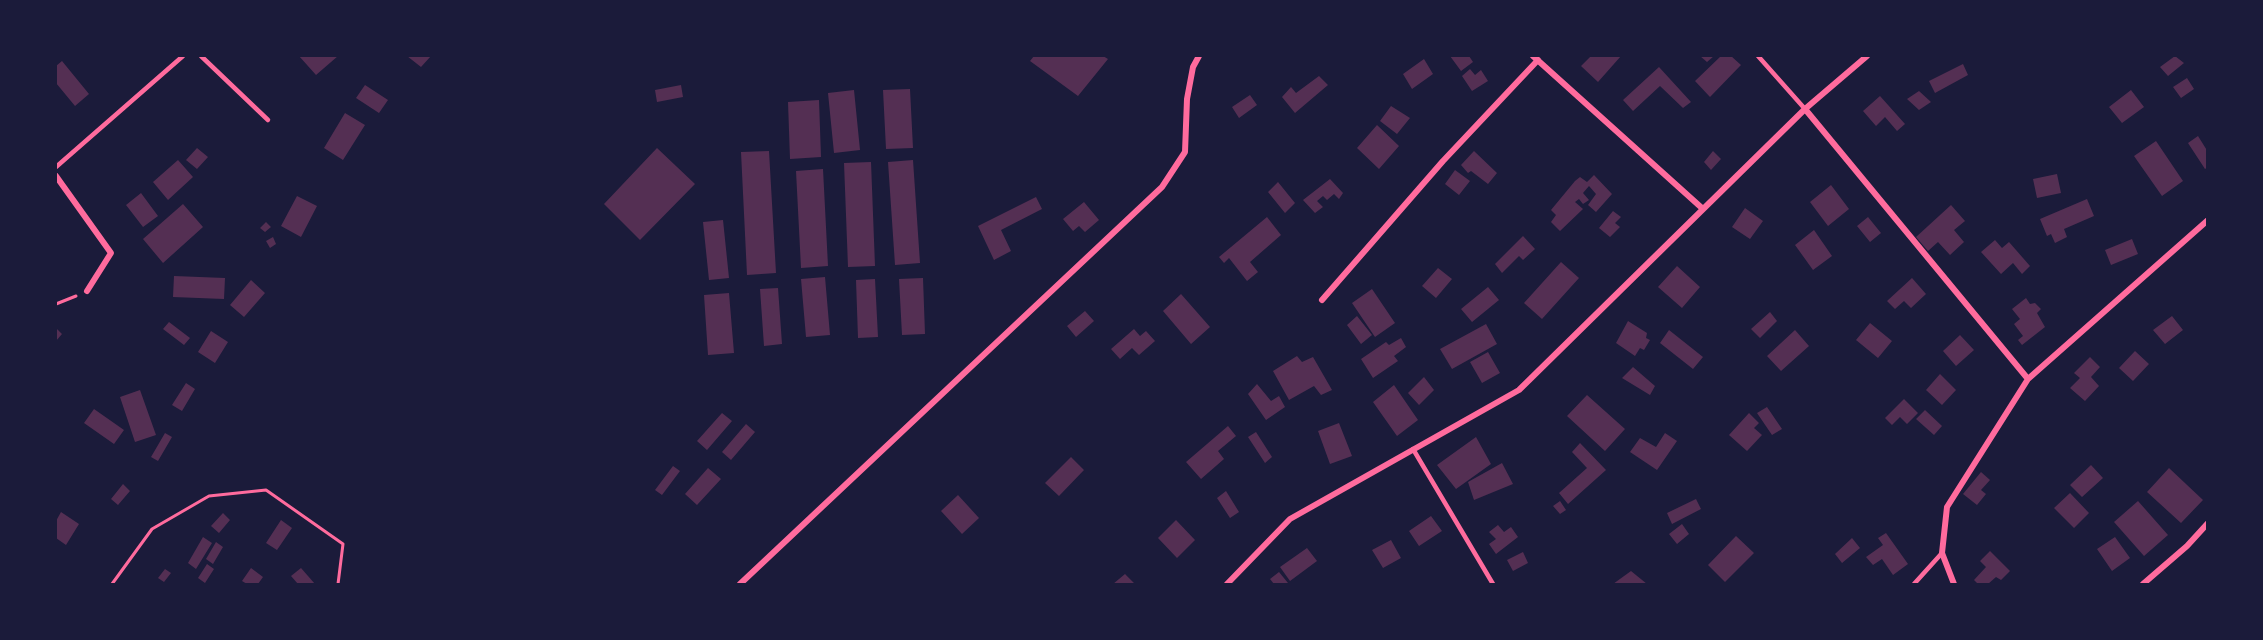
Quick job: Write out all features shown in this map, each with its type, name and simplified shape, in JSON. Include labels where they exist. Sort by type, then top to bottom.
[{"type":"street","points":[[740,585],[1162,187],[1185,152],[1187,99],[1193,67],[1199,56]]},
{"type":"street","points":[[1227,585],[1290,519],[1519,390],[1805,109],[1867,56]]},
{"type":"street","points":[[1322,300],[1535,58],[1703,209]]},
{"type":"street","points":[[1805,109],[2028,379]]},
{"type":"street","points":[[56,176],[111,253],[87,291]]},
{"type":"street","points":[[1954,585],[1942,553],[1947,507],[2028,379],[2208,220]]},
{"type":"street","points":[[2144,585],[2187,546],[2208,523]]},
{"type":"lane","points":[[56,167],[183,56]]},
{"type":"lane","points":[[201,56],[268,120]]},
{"type":"lane","points":[[1758,56],[1805,109]]},
{"type":"lane","points":[[1413,449],[1493,585]]},
{"type":"lane","points":[[1914,585],[1942,553]]},
{"type":"path","points":[[56,304],[87,291]]},
{"type":"path","points":[[112,585],[152,529],[209,496],[266,490],[343,544],[338,585]]},
{"type":"building","points":[[299,56],[338,56],[316,75]]},
{"type":"building","points":[[407,56],[431,56],[421,67]]},
{"type":"building","points":[[1034,56],[1103,56],[1108,59],[1078,96],[1030,61]]},
{"type":"building","points":[[1450,56],[1469,56],[1473,62],[1461,71]]},
{"type":"building","points":[[1591,56],[1621,56],[1598,82],[1581,66]]},
{"type":"building","points":[[1700,56],[1714,56],[1707,62]]},
{"type":"building","points":[[1721,56],[1731,56],[1741,65],[1710,97],[1695,81]]},
{"type":"building","points":[[2175,56],[2184,63],[2168,76],[2160,67]]},
{"type":"building","points":[[1424,59],[1433,74],[1412,89],[1403,74]]},
{"type":"building","points":[[62,61],[89,94],[75,106],[56,83],[56,66]]},
{"type":"building","points":[[1963,64],[1968,75],[1935,93],[1929,81]]},
{"type":"building","points":[[1659,67],[1691,102],[1683,108],[1660,86],[1633,111],[1623,100]]},
{"type":"building","points":[[1470,69],[1475,75],[1481,70],[1488,81],[1472,91],[1462,76]]},
{"type":"building","points":[[1319,76],[1328,85],[1295,113],[1282,97],[1291,87],[1296,93]]},
{"type":"building","points":[[2187,78],[2194,89],[2181,98],[2173,87]]},
{"type":"building","points":[[365,85],[388,100],[379,113],[356,98]]},
{"type":"building","points":[[681,85],[683,97],[657,102],[655,90]]},
{"type":"building","points":[[910,89],[913,148],[886,149],[883,90]]},
{"type":"building","points":[[854,90],[860,150],[834,153],[828,93]]},
{"type":"building","points":[[2131,90],[2144,107],[2122,123],[2109,107]]},
{"type":"building","points":[[1919,91],[1931,102],[1919,110],[1907,99]]},
{"type":"building","points":[[1250,95],[1257,105],[1239,118],[1232,107]]},
{"type":"building","points":[[1880,96],[1905,124],[1897,131],[1885,117],[1876,126],[1863,111]]},
{"type":"building","points":[[819,100],[821,157],[790,159],[788,102]]},
{"type":"building","points":[[1391,106],[1410,118],[1397,134],[1380,121]]},
{"type":"building","points":[[345,113],[365,125],[343,160],[324,148]]},
{"type":"building","points":[[1377,125],[1399,146],[1379,169],[1357,148]]},
{"type":"building","points":[[2198,136],[2208,152],[2208,167],[2205,169],[2188,143]]},
{"type":"building","points":[[2156,141],[2183,181],[2162,196],[2134,156]]},
{"type":"building","points":[[197,148],[208,157],[197,169],[186,160]]},
{"type":"building","points":[[657,148],[695,184],[640,240],[604,204]]},
{"type":"building","points":[[769,151],[776,273],[747,275],[741,152]]},
{"type":"building","points":[[1474,151],[1497,173],[1488,184],[1471,171],[1468,173],[1461,165]]},
{"type":"building","points":[[1713,151],[1721,159],[1711,170],[1704,162]]},
{"type":"building","points":[[178,160],[193,177],[168,200],[153,182]]},
{"type":"building","points":[[913,160],[920,263],[895,265],[888,162]]},
{"type":"building","points":[[871,162],[875,266],[848,267],[844,163]]},
{"type":"building","points":[[823,169],[828,266],[801,268],[796,171]]},
{"type":"building","points":[[1455,170],[1470,181],[1459,195],[1445,184]]},
{"type":"building","points":[[2057,174],[2061,193],[2037,198],[2033,179]]},
{"type":"building","points":[[1594,175],[1612,194],[1596,212],[1588,205],[1596,194],[1589,186],[1583,193],[1589,200],[1583,204],[1579,199],[1575,202],[1583,209],[1560,231],[1551,222],[1556,215],[1551,210],[1575,181],[1580,177],[1587,182]]},
{"type":"building","points":[[1330,179],[1343,193],[1339,199],[1334,194],[1327,200],[1323,196],[1317,201],[1323,207],[1315,213],[1303,200]]},
{"type":"building","points":[[1278,182],[1295,203],[1285,213],[1268,192]]},
{"type":"building","points":[[1831,185],[1849,209],[1828,226],[1810,202]]},
{"type":"building","points":[[141,193],[158,216],[143,227],[126,205]]},
{"type":"building","points":[[297,196],[317,206],[301,237],[281,226]]},
{"type":"building","points":[[1036,197],[1042,209],[1001,230],[1011,251],[994,260],[978,226]]},
{"type":"building","points":[[2087,199],[2094,216],[2064,229],[2067,237],[2055,243],[2051,234],[2047,236],[2040,219]]},
{"type":"building","points":[[1084,202],[1099,220],[1085,232],[1079,226],[1073,231],[1063,219]]},
{"type":"building","points":[[183,204],[203,227],[163,263],[143,239]]},
{"type":"building","points":[[1951,205],[1965,221],[1954,230],[1964,242],[1950,255],[1938,242],[1928,251],[1916,237]]},
{"type":"building","points":[[1745,208],[1763,221],[1750,239],[1732,227]]},
{"type":"building","points":[[1613,211],[1621,217],[1615,223],[1620,227],[1610,237],[1599,228]]},
{"type":"building","points":[[1267,217],[1281,235],[1250,262],[1258,272],[1247,281],[1229,258],[1224,263],[1219,257]]},
{"type":"building","points":[[1868,217],[1881,233],[1870,242],[1857,226]]},
{"type":"building","points":[[723,220],[729,278],[709,280],[703,222]]},
{"type":"building","points":[[266,222],[271,227],[265,232],[260,228]]},
{"type":"building","points":[[1814,230],[1832,256],[1813,270],[1795,245]]},
{"type":"building","points":[[1523,236],[1535,249],[1523,260],[1519,256],[1502,273],[1495,264]]},
{"type":"building","points":[[273,237],[276,244],[270,248],[266,241]]},
{"type":"building","points":[[2132,239],[2138,254],[2111,265],[2105,250]]},
{"type":"building","points":[[1995,240],[2002,248],[2009,242],[2030,266],[2022,274],[2013,263],[2001,274],[1981,252]]},
{"type":"building","points":[[1561,262],[1579,278],[1542,319],[1524,303]]},
{"type":"building","points":[[1677,266],[1700,287],[1682,308],[1658,287]]},
{"type":"building","points":[[1438,268],[1452,279],[1436,298],[1422,286]]},
{"type":"building","points":[[174,276],[225,278],[224,299],[173,297]]},
{"type":"building","points":[[825,277],[830,335],[806,337],[801,279]]},
{"type":"building","points":[[923,278],[925,334],[902,335],[899,279]]},
{"type":"building","points":[[1912,278],[1926,294],[1911,308],[1904,301],[1895,309],[1887,301]]},
{"type":"building","points":[[875,279],[878,337],[858,338],[856,280]]},
{"type":"building","points":[[251,280],[265,293],[244,317],[230,305]]},
{"type":"building","points":[[1488,287],[1499,300],[1472,322],[1461,309]]},
{"type":"building","points":[[778,288],[782,344],[764,346],[760,289]]},
{"type":"building","points":[[1372,289],[1395,323],[1375,337],[1352,303]]},
{"type":"building","points":[[729,293],[734,353],[708,355],[704,295]]},
{"type":"building","points":[[1181,294],[1210,327],[1191,344],[1163,311]]},
{"type":"building","points":[[2026,298],[2030,304],[2035,303],[2041,309],[2037,313],[2045,327],[2022,345],[2018,340],[2023,336],[2014,324],[2020,319],[2012,309]]},
{"type":"building","points":[[1085,311],[1094,321],[1076,337],[1067,326]]},
{"type":"building","points":[[1770,312],[1777,321],[1760,338],[1751,329]]},
{"type":"building","points":[[1357,316],[1372,335],[1361,344],[1347,325]]},
{"type":"building","points":[[2172,316],[2183,330],[2165,344],[2153,330]]},
{"type":"building","points":[[1628,321],[1647,333],[1646,338],[1650,340],[1644,350],[1640,348],[1635,356],[1616,343]]},
{"type":"building","points":[[169,322],[190,338],[184,345],[163,329]]},
{"type":"building","points":[[1870,323],[1892,341],[1878,358],[1856,340]]},
{"type":"building","points":[[1486,324],[1497,344],[1452,369],[1440,349]]},
{"type":"building","points":[[56,328],[62,334],[56,341]]},
{"type":"building","points":[[1134,329],[1140,336],[1146,331],[1155,341],[1139,355],[1132,348],[1120,359],[1111,349]]},
{"type":"building","points":[[1669,330],[1703,357],[1693,369],[1660,343]]},
{"type":"building","points":[[1795,330],[1809,346],[1781,371],[1767,356]]},
{"type":"building","points":[[211,331],[228,342],[215,363],[198,352]]},
{"type":"building","points":[[1960,335],[1974,350],[1956,366],[1943,351]]},
{"type":"building","points":[[1401,338],[1406,347],[1394,356],[1398,361],[1373,378],[1361,359],[1386,342],[1389,345]]},
{"type":"building","points":[[2135,351],[2149,364],[2133,381],[2119,368]]},
{"type":"building","points":[[1488,352],[1500,373],[1482,383],[1470,362]]},
{"type":"building","points":[[1297,356],[1302,362],[1313,357],[1332,390],[1321,395],[1314,386],[1289,400],[1273,371]]},
{"type":"building","points":[[2090,357],[2100,367],[2091,377],[2099,386],[2085,401],[2070,388],[2080,378],[2074,373]]},
{"type":"building","points":[[1633,367],[1655,386],[1650,395],[1622,378]]},
{"type":"building","points":[[1940,374],[1956,390],[1942,405],[1926,390]]},
{"type":"building","points":[[1424,377],[1434,390],[1419,405],[1408,393]]},
{"type":"building","points":[[186,383],[195,389],[182,411],[172,405]]},
{"type":"building","points":[[1257,384],[1271,401],[1279,396],[1285,407],[1266,420],[1248,394]]},
{"type":"building","points":[[1394,385],[1418,420],[1397,436],[1373,402]]},
{"type":"building","points":[[140,390],[156,435],[135,442],[120,397]]},
{"type":"building","points":[[1587,395],[1625,429],[1605,451],[1567,416]]},
{"type":"building","points":[[1904,399],[1918,413],[1907,424],[1900,417],[1892,425],[1885,418]]},
{"type":"building","points":[[1767,407],[1782,429],[1772,435],[1757,413]]},
{"type":"building","points":[[94,409],[124,430],[114,444],[84,423]]},
{"type":"building","points":[[1925,410],[1942,426],[1934,435],[1916,419]]},
{"type":"building","points":[[722,413],[732,421],[707,450],[697,441]]},
{"type":"building","points":[[1749,413],[1759,423],[1754,428],[1762,435],[1747,451],[1729,435]]},
{"type":"building","points":[[1339,423],[1352,456],[1330,464],[1318,431]]},
{"type":"building","points":[[746,424],[755,432],[731,460],[722,452]]},
{"type":"building","points":[[1228,426],[1236,436],[1218,451],[1224,459],[1201,479],[1186,462]]},
{"type":"building","points":[[1256,432],[1272,457],[1265,463],[1248,437]]},
{"type":"building","points":[[165,433],[172,437],[158,461],[151,457]]},
{"type":"building","points":[[1665,433],[1677,441],[1657,470],[1630,452],[1640,438],[1656,447]]},
{"type":"building","points":[[1476,437],[1491,464],[1456,489],[1437,465]]},
{"type":"building","points":[[1580,443],[1606,470],[1568,504],[1559,493],[1587,468],[1572,452]]},
{"type":"building","points":[[1071,457],[1084,470],[1059,496],[1045,483]]},
{"type":"building","points":[[1502,463],[1513,484],[1474,500],[1468,482]]},
{"type":"building","points":[[2091,465],[2103,478],[2082,497],[2070,485]]},
{"type":"building","points":[[673,466],[680,471],[662,495],[655,490]]},
{"type":"building","points":[[708,468],[721,479],[697,505],[685,494]]},
{"type":"building","points":[[2169,468],[2203,500],[2181,523],[2147,492]]},
{"type":"building","points":[[1981,472],[1990,480],[1981,490],[1986,494],[1977,505],[1963,494]]},
{"type":"building","points":[[123,484],[130,491],[118,505],[111,499]]},
{"type":"building","points":[[1226,491],[1239,512],[1230,518],[1217,498]]},
{"type":"building","points":[[2070,493],[2089,513],[2074,528],[2054,508]]},
{"type":"building","points":[[958,495],[979,518],[962,534],[941,511]]},
{"type":"building","points":[[1696,499],[1701,509],[1672,524],[1667,513]]},
{"type":"building","points":[[1560,501],[1566,510],[1560,514],[1553,506]]},
{"type":"building","points":[[2138,501],[2168,535],[2144,556],[2114,522]]},
{"type":"building","points":[[61,512],[79,524],[66,545],[56,538],[56,521]]},
{"type":"building","points":[[223,513],[230,520],[219,533],[211,526]]},
{"type":"building","points":[[1431,516],[1442,531],[1419,546],[1409,531]]},
{"type":"building","points":[[281,520],[292,528],[277,550],[266,543]]},
{"type":"building","points":[[1176,520],[1195,540],[1177,558],[1158,538]]},
{"type":"building","points":[[1682,524],[1689,534],[1677,544],[1669,534]]},
{"type":"building","points":[[1498,525],[1504,532],[1511,527],[1518,537],[1496,554],[1489,544],[1496,539],[1489,532]]},
{"type":"building","points":[[1886,533],[1908,564],[1893,575],[1882,559],[1873,565],[1866,557],[1883,545],[1878,538]]},
{"type":"building","points":[[1736,536],[1754,553],[1725,582],[1708,565]]},
{"type":"building","points":[[203,537],[212,543],[196,569],[188,563]]},
{"type":"building","points":[[2115,537],[2130,558],[2112,571],[2097,549]]},
{"type":"building","points":[[1852,538],[1860,548],[1842,563],[1835,554]]},
{"type":"building","points":[[1391,540],[1401,558],[1383,568],[1372,550]]},
{"type":"building","points":[[216,542],[223,547],[213,564],[206,559]]},
{"type":"building","points":[[1307,548],[1317,561],[1290,581],[1280,567]]},
{"type":"building","points":[[1990,551],[2010,571],[2001,580],[1996,577],[1988,584],[1978,584],[1974,580],[1986,567],[1980,561]]},
{"type":"building","points":[[1523,552],[1528,563],[1513,571],[1507,560]]},
{"type":"building","points":[[207,564],[214,569],[205,583],[198,578]]},
{"type":"building","points":[[251,568],[263,577],[258,584],[247,584],[242,581]]},
{"type":"building","points":[[301,568],[315,584],[298,584],[291,576]]},
{"type":"building","points":[[165,569],[171,573],[164,582],[158,578]]},
{"type":"building","points":[[1631,571],[1647,584],[1613,584]]},
{"type":"building","points":[[1279,572],[1288,583],[1274,584],[1270,579]]},
{"type":"building","points":[[1125,574],[1135,584],[1113,584]]}]
